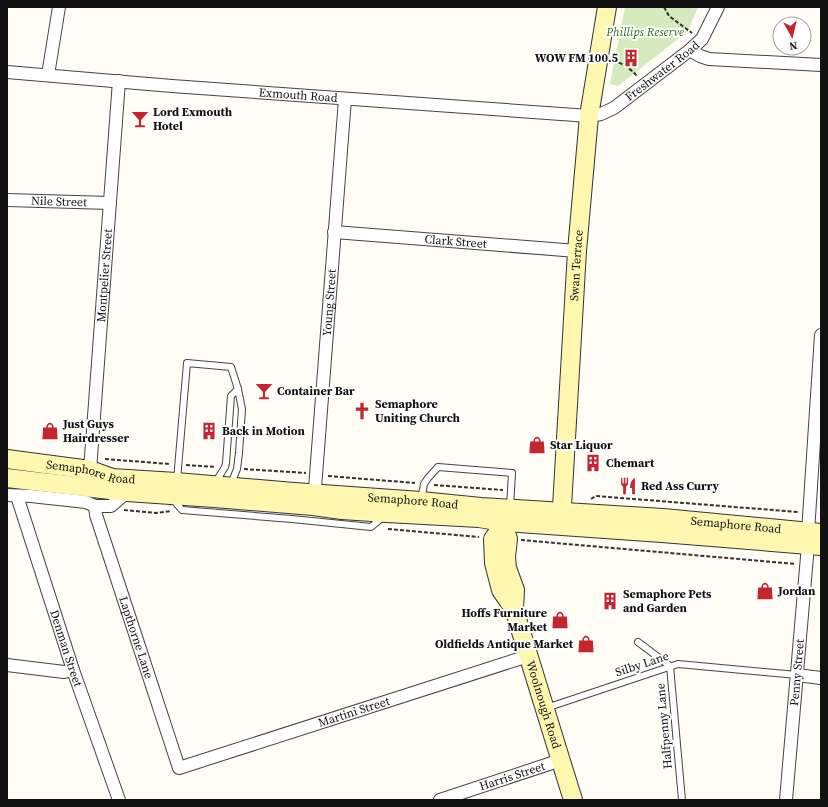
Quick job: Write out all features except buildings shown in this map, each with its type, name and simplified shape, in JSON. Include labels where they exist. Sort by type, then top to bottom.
[{"type":"main road","name":"Swan Terrace","points":[[562,519],[577,251],[589,116],[607,7]]},
{"type":"main road","name":"Semaphore Road","points":[[7,459],[90,464],[112,478],[178,488],[219,490],[314,500],[422,500],[480,512],[506,521],[535,524],[562,519]]},
{"type":"main road","name":"Semaphore Road","points":[[13,487],[127,492],[178,488]]},
{"type":"main road","name":"Semaphore Road","points":[[314,500],[342,510],[387,513],[422,500]]},
{"type":"main road","name":"Semaphore Road","points":[[506,521],[562,519],[815,539]]},
{"type":"main road","name":"Woolnough Road","points":[[506,521],[494,563],[501,590],[514,608],[574,800]]},
{"type":"street","points":[[48,75],[59,7]]},
{"type":"street","name":"Freshwater Road","points":[[589,116],[601,114],[614,108],[690,50],[702,39],[718,7]]},
{"type":"street","points":[[690,50],[700,56],[710,59],[821,65]]},
{"type":"street","name":"Exmouth Road","points":[[7,72],[345,99],[589,116]]},
{"type":"street","name":"Montpelier Street","points":[[90,464],[119,81]]},
{"type":"street","name":"Young Street","points":[[314,500],[345,99]]},
{"type":"street","name":"Nile Street","points":[[7,200],[110,203]]},
{"type":"street","name":"Clark Street","points":[[334,232],[577,251]]},
{"type":"street","name":"Penny Street","points":[[786,800],[807,565],[815,539],[809,513],[821,335]]},
{"type":"street","points":[[13,487],[31,496]]},
{"type":"street","points":[[13,487],[31,496],[86,502],[95,506],[111,506]]},
{"type":"street","name":"Denman Street","points":[[13,487],[73,670],[119,800]]},
{"type":"street","name":"Semaphore Road","points":[[111,506],[127,492]]},
{"type":"street","name":"Lapthorne Lane","points":[[95,506],[96,515],[179,768]]},
{"type":"street","name":"Martini Street","points":[[179,768],[528,656]]},
{"type":"street","points":[[7,665],[64,672],[73,670]]},
{"type":"street","points":[[797,675],[821,678]]},
{"type":"street","name":"Harris Street","points":[[440,800],[561,760]]},
{"type":"lane","points":[[219,490],[237,469],[242,409],[238,389],[231,367],[187,363],[178,488],[292,518],[371,527],[387,513]]},
{"type":"lane","points":[[219,490],[226,463],[232,396],[238,389]]},
{"type":"lane","points":[[422,500],[428,478],[438,467],[512,473],[506,521]]},
{"type":"lane","name":"Halfpenny Lane","points":[[638,642],[670,666],[682,800]]},
{"type":"lane","name":"Silby Lane","points":[[545,709],[678,664],[797,675]]},
{"type":"path","points":[[664,7],[669,16],[688,31],[702,39]]},
{"type":"path","points":[[613,61],[624,65],[645,84]]},
{"type":"path","points":[[90,464],[178,488]]},
{"type":"path","points":[[111,506],[118,510],[156,513],[178,488],[225,467]]},
{"type":"path","points":[[237,469],[295,472],[316,475],[506,521],[807,565]]},
{"type":"path","points":[[590,499],[596,496],[809,513]]},
{"type":"path","points":[[371,527],[506,521]]},
{"type":"green space","name":"Phillips Reserve","points":[[625,7],[698,7],[688,31],[618,86],[610,84]]},
{"type":"place","name":"WOW FM 100.5","points":[[631,58]]},
{"type":"place","name":"Lord Exmouth Hotel","points":[[140,119]]},
{"type":"place","name":"Container Bar","points":[[264,391]]},
{"type":"place","name":"Semaphore Uniting Church","points":[[362,411]]},
{"type":"place","name":"Just Guys Hairdresser","points":[[50,431]]},
{"type":"place","name":"Back in Motion","points":[[209,431]]},
{"type":"place","name":"Star Liquor","points":[[537,445]]},
{"type":"place","name":"Chemart","points":[[593,463]]},
{"type":"place","name":"Red Ass Curry","points":[[628,486]]},
{"type":"place","name":"Jordan","points":[[765,591]]},
{"type":"place","name":"Semaphore Pets and Garden","points":[[610,601]]},
{"type":"place","name":"Hoffs Furniture Market","points":[[560,620]]},
{"type":"place","name":"Oldfields Antique Market","points":[[586,644]]}]
